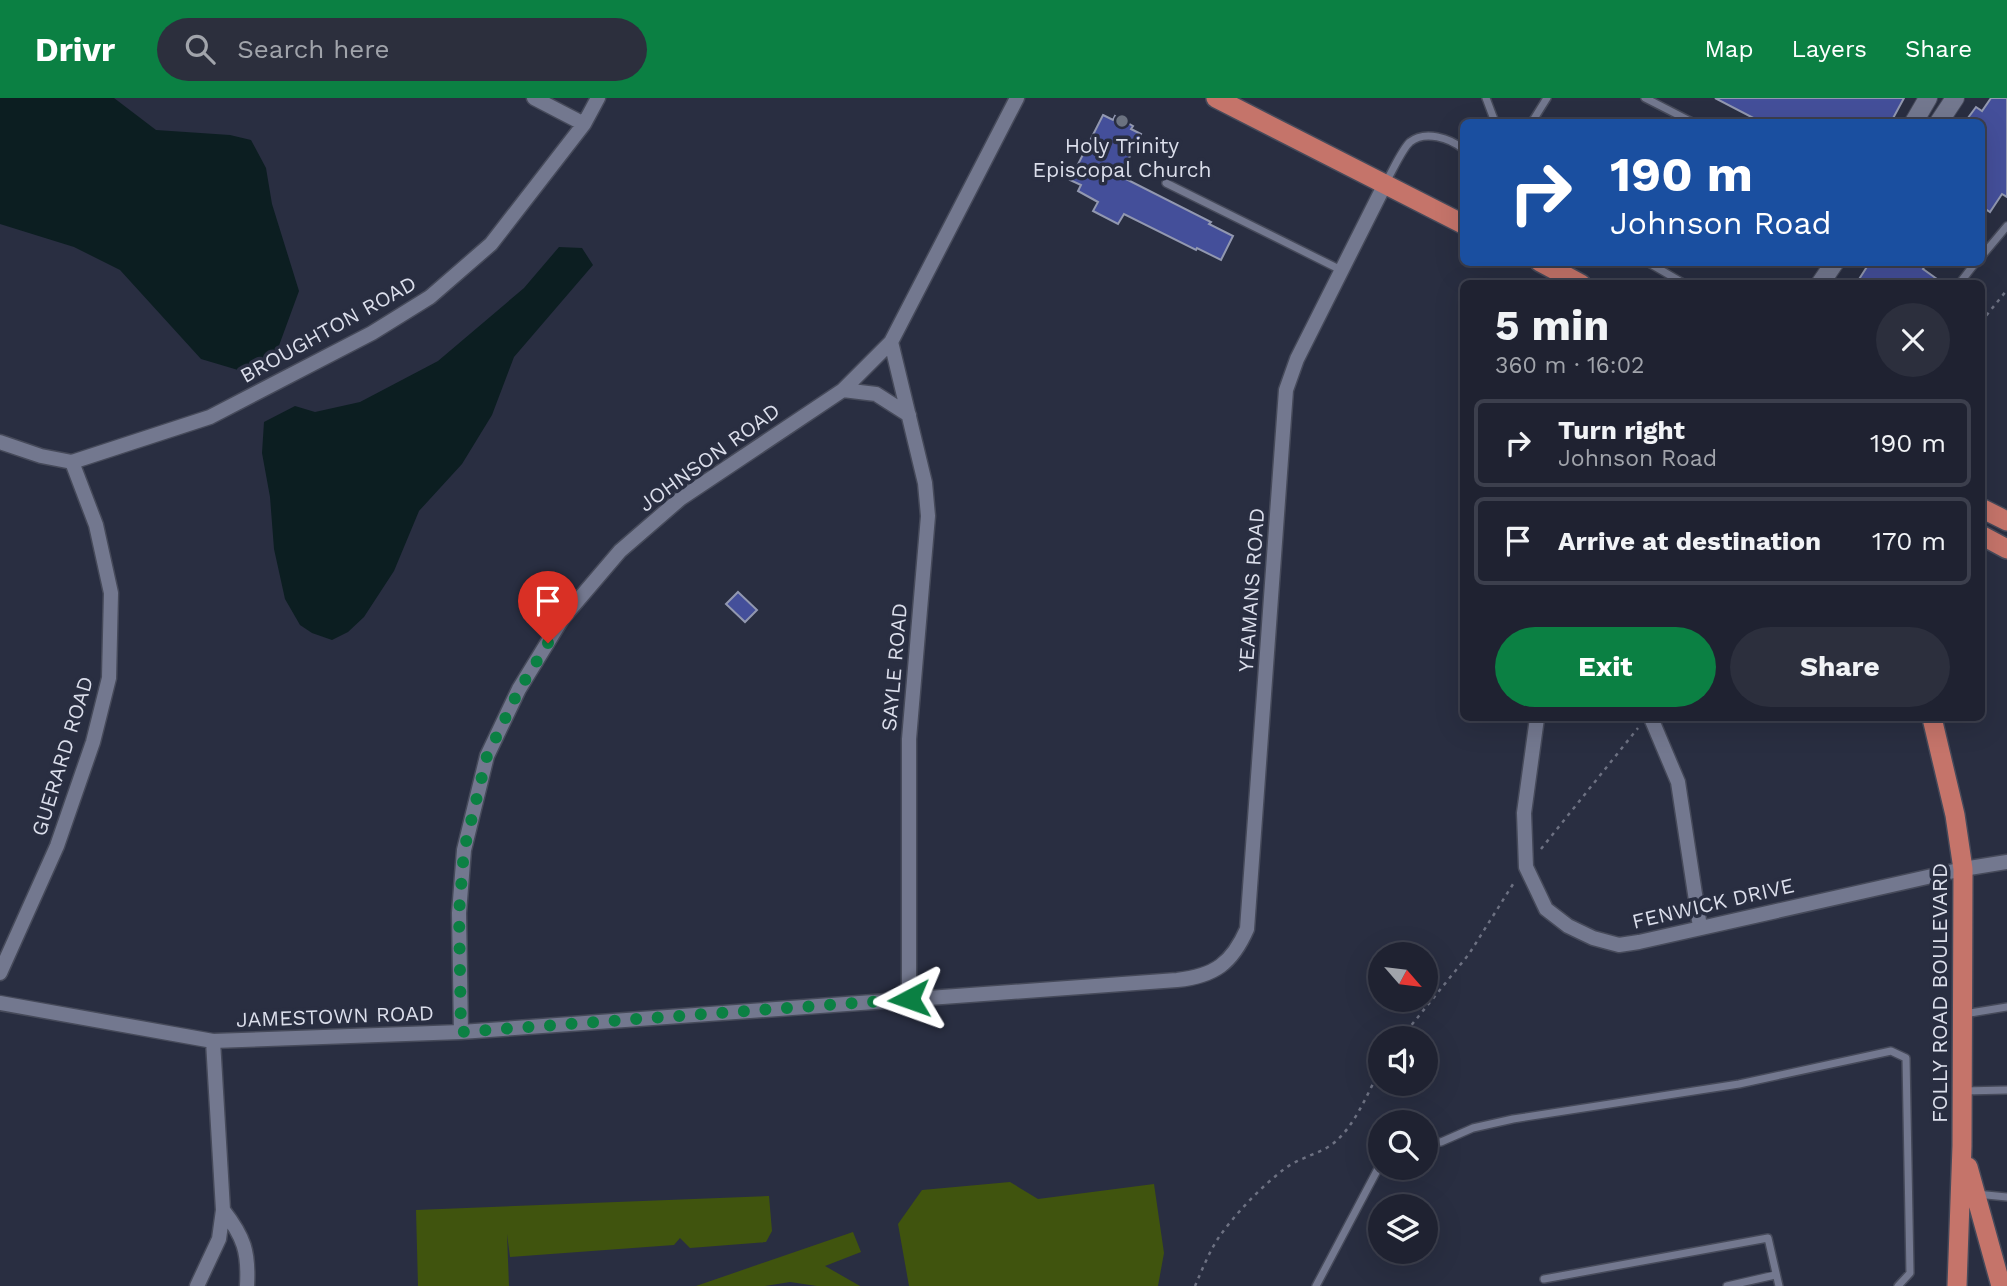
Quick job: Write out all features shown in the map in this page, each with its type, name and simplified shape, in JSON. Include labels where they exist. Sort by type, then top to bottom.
[{"type":"main road","points":[[1216,98],[1460,222]]},
{"type":"main road","points":[[1547,266],[1574,280]]},
{"type":"main road","points":[[1985,510],[2007,521]]},
{"type":"main road","points":[[1985,537],[2007,548]]},
{"type":"main road","name":"FOLLY ROAD BOULEVARD","points":[[1933,721],[1955,816],[1964,869],[1963,1091],[1957,1286]]},
{"type":"main road","name":"FOLLY ROAD BOULEVARD","points":[[1962,1146],[2001,1286]]},
{"type":"street","points":[[534,98],[584,124]]},
{"type":"street","name":"BROUGHTON ROAD","points":[[0,442],[41,457],[72,462],[210,418],[372,333],[430,297],[491,244],[584,124],[598,98]]},
{"type":"street","name":"JOHNSON ROAD","points":[[461,1032],[459,913],[464,850],[487,756],[519,690],[562,619],[621,551],[680,499],[843,390],[891,342],[1017,98]]},
{"type":"street","points":[[1916,119],[1927,98]]},
{"type":"street","points":[[1941,119],[1955,98]]},
{"type":"street","name":"YEAMANS ROAD","points":[[1177,980],[1198,978],[1217,970],[1238,948],[1247,929],[1286,390],[1297,359],[1385,184]]},
{"type":"street","name":"SAYLE ROAD","points":[[891,342],[925,483],[928,516],[909,739],[909,999]]},
{"type":"street","points":[[843,390],[876,394],[909,415]]},
{"type":"street","name":"GUERARD ROAD","points":[[0,973],[57,846],[93,742],[109,678],[111,593],[96,526],[72,462]]},
{"type":"street","name":"FENWICK DRIVE","points":[[1537,721],[1524,813],[1526,867],[1546,909],[1568,926],[1619,945],[1964,869],[2007,862]]},
{"type":"street","points":[[1652,721],[1678,782],[1700,927]]},
{"type":"street","name":"JAMESTOWN ROAD","points":[[0,1003],[213,1041],[461,1032],[1177,980]]},
{"type":"street","points":[[197,1286],[219,1239],[223,1210],[213,1041]]},
{"type":"street","points":[[223,1210],[239,1231],[248,1259],[247,1286]]},
{"type":"lane","points":[[1486,98],[1493,119]]},
{"type":"lane","points":[[1534,119],[1547,98]]},
{"type":"lane","points":[[1645,98],[1686,119]]},
{"type":"lane","points":[[1385,184],[1410,142],[1428,135],[1460,146]]},
{"type":"lane","points":[[1166,183],[1341,270]]},
{"type":"lane","points":[[1985,252],[2007,226]]},
{"type":"lane","points":[[1654,266],[1678,280]]},
{"type":"lane","points":[[1962,280],[1973,266]]},
{"type":"lane","points":[[1963,1014],[2007,1007]]},
{"type":"lane","points":[[1438,1142],[1473,1128],[1513,1119],[1739,1084],[1891,1051],[1906,1058],[1910,1273],[1898,1286]]},
{"type":"lane","points":[[1963,1091],[2007,1090]]},
{"type":"lane","points":[[1316,1286],[1372,1180]]},
{"type":"lane","points":[[1975,1194],[2007,1197]]},
{"type":"lane","points":[[1544,1279],[1768,1238],[1775,1275],[1780,1286]]},
{"type":"lane","points":[[1727,1286],[1775,1275]]},
{"type":"path","points":[[1985,317],[2007,290]]},
{"type":"path","points":[[1195,1286],[1218,1239],[1237,1215],[1283,1170],[1306,1155],[1335,1142],[1345,1131],[1368,1091]]},
{"type":"green space","points":[[1010,1182],[1038,1199],[1154,1184],[1164,1253],[1158,1286],[909,1286],[898,1224],[922,1190]]},
{"type":"green space","points":[[769,1196],[772,1231],[766,1242],[690,1248],[680,1238],[674,1245],[510,1257],[507,1234],[509,1286],[418,1286],[416,1210]]},
{"type":"green space","points":[[853,1232],[861,1252],[825,1266],[860,1286],[817,1286],[790,1282],[765,1286],[696,1286]]},
{"type":"shaded area","points":[[0,98],[114,98],[156,130],[230,135],[251,140],[266,168],[272,204],[299,291],[277,351],[238,370],[201,359],[120,270],[74,247],[0,224]]},
{"type":"shaded area","points":[[559,247],[582,248],[593,265],[514,357],[492,415],[462,464],[419,511],[394,571],[364,617],[348,632],[332,640],[312,633],[300,625],[285,599],[274,549],[270,497],[262,453],[264,422],[295,406],[315,412],[360,402],[438,361],[524,288]]},
{"type":"building","points":[[1715,98],[1904,98],[1893,119],[1755,119]]},
{"type":"building","points":[[1991,98],[2007,98],[2007,197],[2002,194],[1990,212],[1985,209],[1985,119],[1967,119],[1976,107],[1982,111]]},
{"type":"building","points":[[1103,115],[1113,120],[1115,116],[1141,134],[1120,176],[1233,236],[1221,260],[1124,214],[1118,224],[1093,211],[1098,202],[1078,191],[1081,185],[1070,180]]},
{"type":"building","points":[[1867,266],[1925,266],[1923,269],[1938,280],[1859,280]]},
{"type":"building","points":[[738,592],[757,610],[745,622],[726,604]]},
{"type":"place","name":"Holy Trinity Episcopal Church","points":[[1122,121]]},
{"type":"route","points":[[548,643],[519,690],[487,756],[464,850],[459,913],[461,1032],[909,999]]}]
